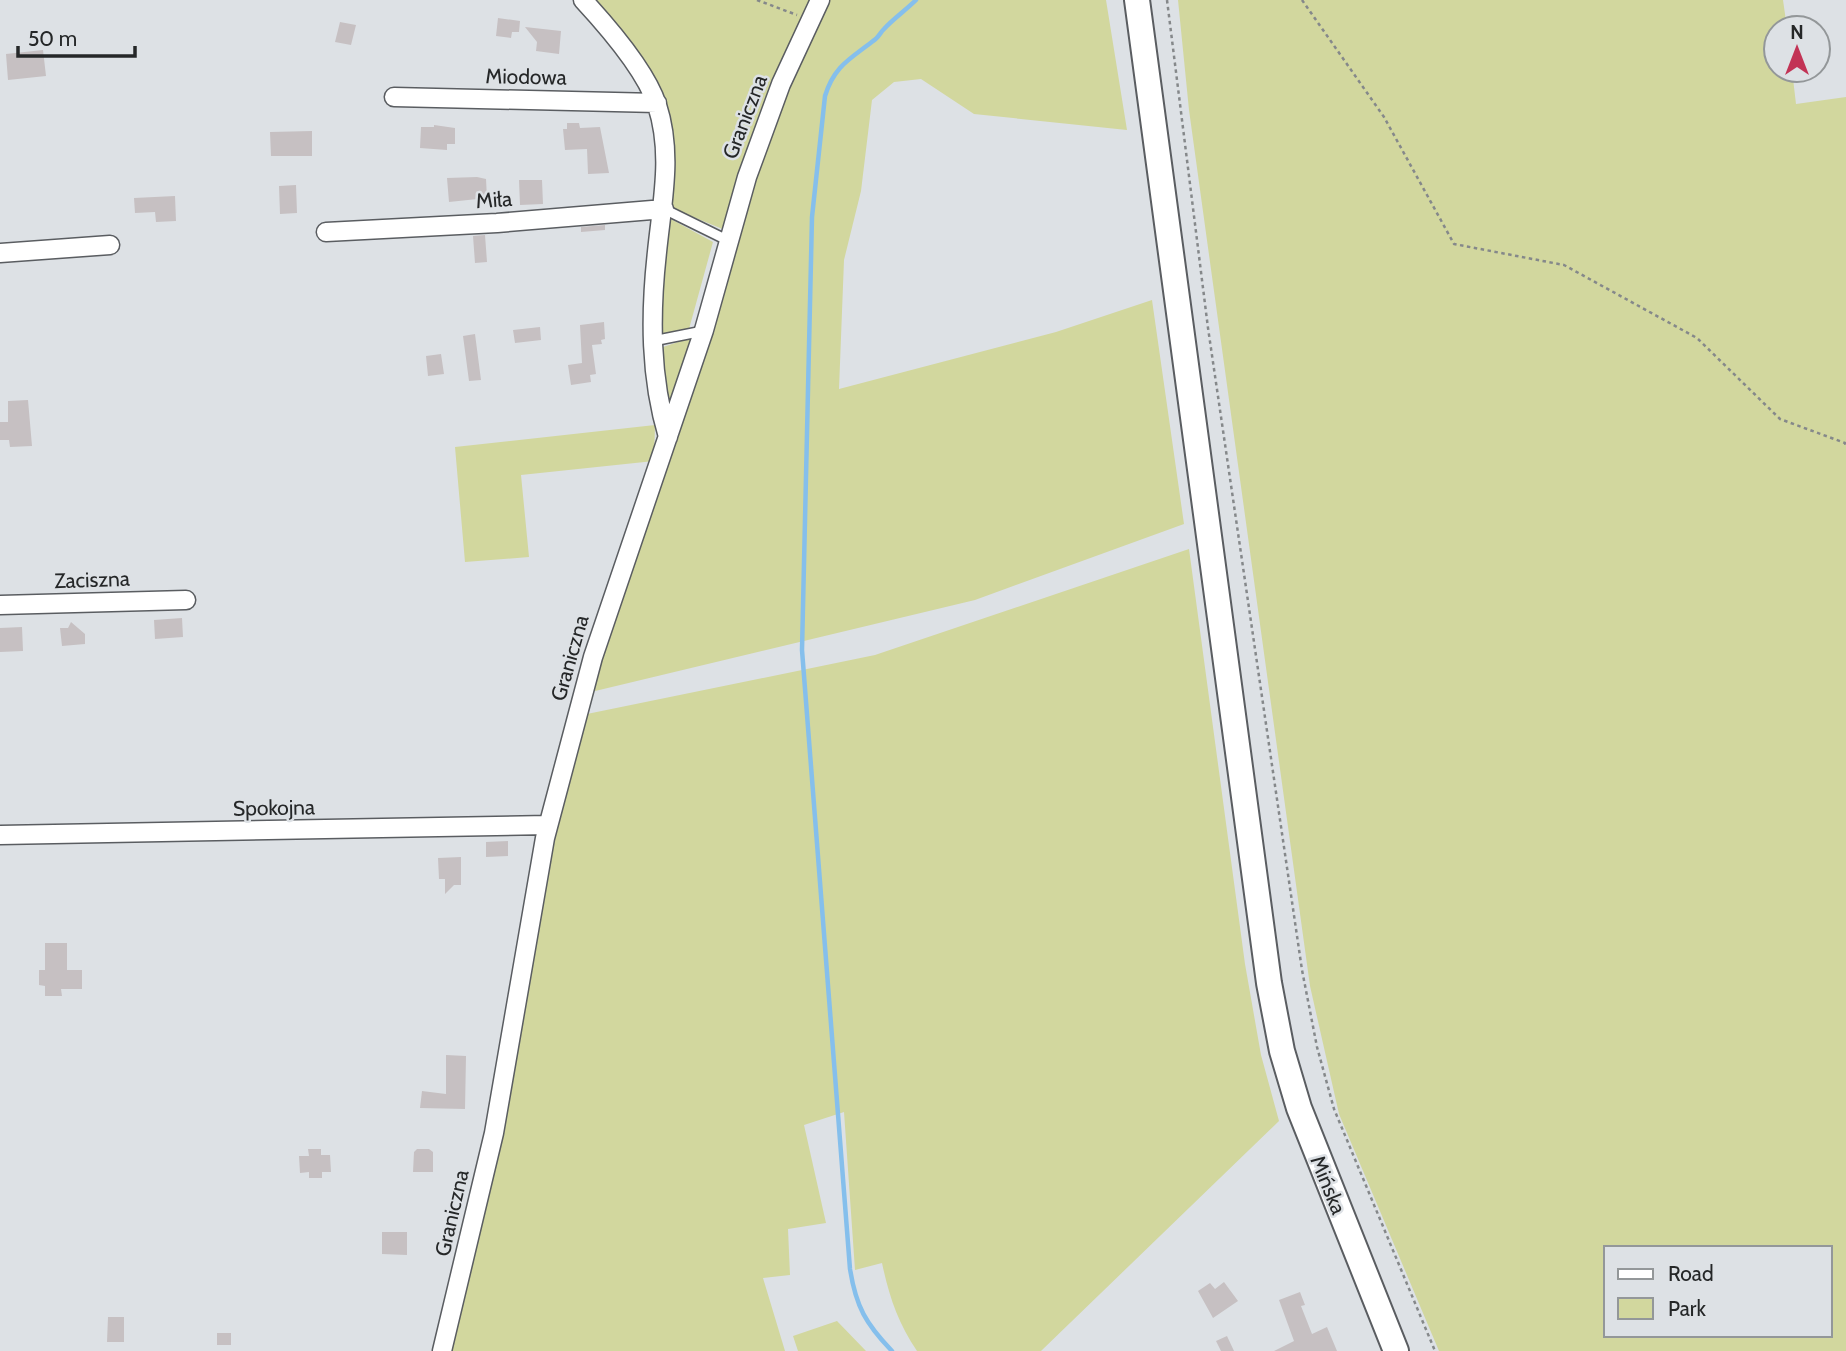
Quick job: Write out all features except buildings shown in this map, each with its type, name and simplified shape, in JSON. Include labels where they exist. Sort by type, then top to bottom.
[{"type":"main road","name":"Mińska","points":[[1137,0],[1275,1014],[1286,1066],[1306,1130],[1396,1351]]},
{"type":"street","points":[[583,0],[635,66],[657,103],[667,157],[664,209],[654,278],[653,341],[656,387],[668,438]]},
{"type":"street","name":"Graniczna","points":[[442,1351],[494,1133],[548,825],[602,625],[704,330],[751,165],[781,85],[820,0]]},
{"type":"street","name":"Miodowa","points":[[394,97],[657,103]]},
{"type":"street","name":"Miła","points":[[326,232],[497,223],[664,209]]},
{"type":"street","points":[[0,253],[110,246]]},
{"type":"street","name":"Zaciszna","points":[[0,605],[186,600]]},
{"type":"street","name":"Spokojna","points":[[0,835],[548,825]]},
{"type":"lane","points":[[664,209],[729,241]]},
{"type":"lane","points":[[653,341],[704,330]]},
{"type":"path","points":[[757,0],[811,20]]},
{"type":"path","points":[[1167,0],[1210,341],[1302,970],[1317,1047],[1339,1123],[1435,1351]]},
{"type":"path","points":[[1302,0],[1384,117],[1454,244],[1508,257],[1564,265],[1697,338],[1780,419],[1845,443],[1846,447]]},
{"type":"green space","points":[[588,0],[816,0],[725,230],[671,208],[667,122]]},
{"type":"green space","points":[[826,0],[1106,0],[1127,130],[974,114],[921,79],[894,82],[872,100],[861,191],[844,260],[839,389],[1056,332],[1152,300],[1184,524],[975,600],[591,692],[599,650],[769,137]]},
{"type":"green space","points":[[1178,0],[1783,0],[1785,14],[1762,14],[1762,84],[1794,84],[1796,104],[1846,97],[1846,1351],[1439,1351],[1339,1114],[1310,986],[1189,110]]},
{"type":"green space","points":[[669,218],[713,242],[689,329],[658,336],[656,303]]},
{"type":"green space","points":[[699,335],[671,412],[664,411],[660,348]]},
{"type":"green space","points":[[655,425],[654,461],[521,475],[529,557],[465,562],[455,447]]},
{"type":"green space","points":[[1189,549],[1245,964],[1261,1055],[1279,1121],[1041,1351],[917,1351],[895,1309],[882,1263],[855,1270],[844,1112],[804,1125],[826,1223],[788,1229],[790,1275],[763,1278],[785,1351],[449,1351],[504,1127],[554,830],[582,715],[875,655]]},
{"type":"green space","points":[[837,1321],[866,1351],[798,1351],[793,1336]]},
{"type":"waterway","points":[[892,1351],[875,1332],[859,1305],[850,1269],[802,650],[812,217],[825,96],[838,70],[875,40],[916,0]]}]
